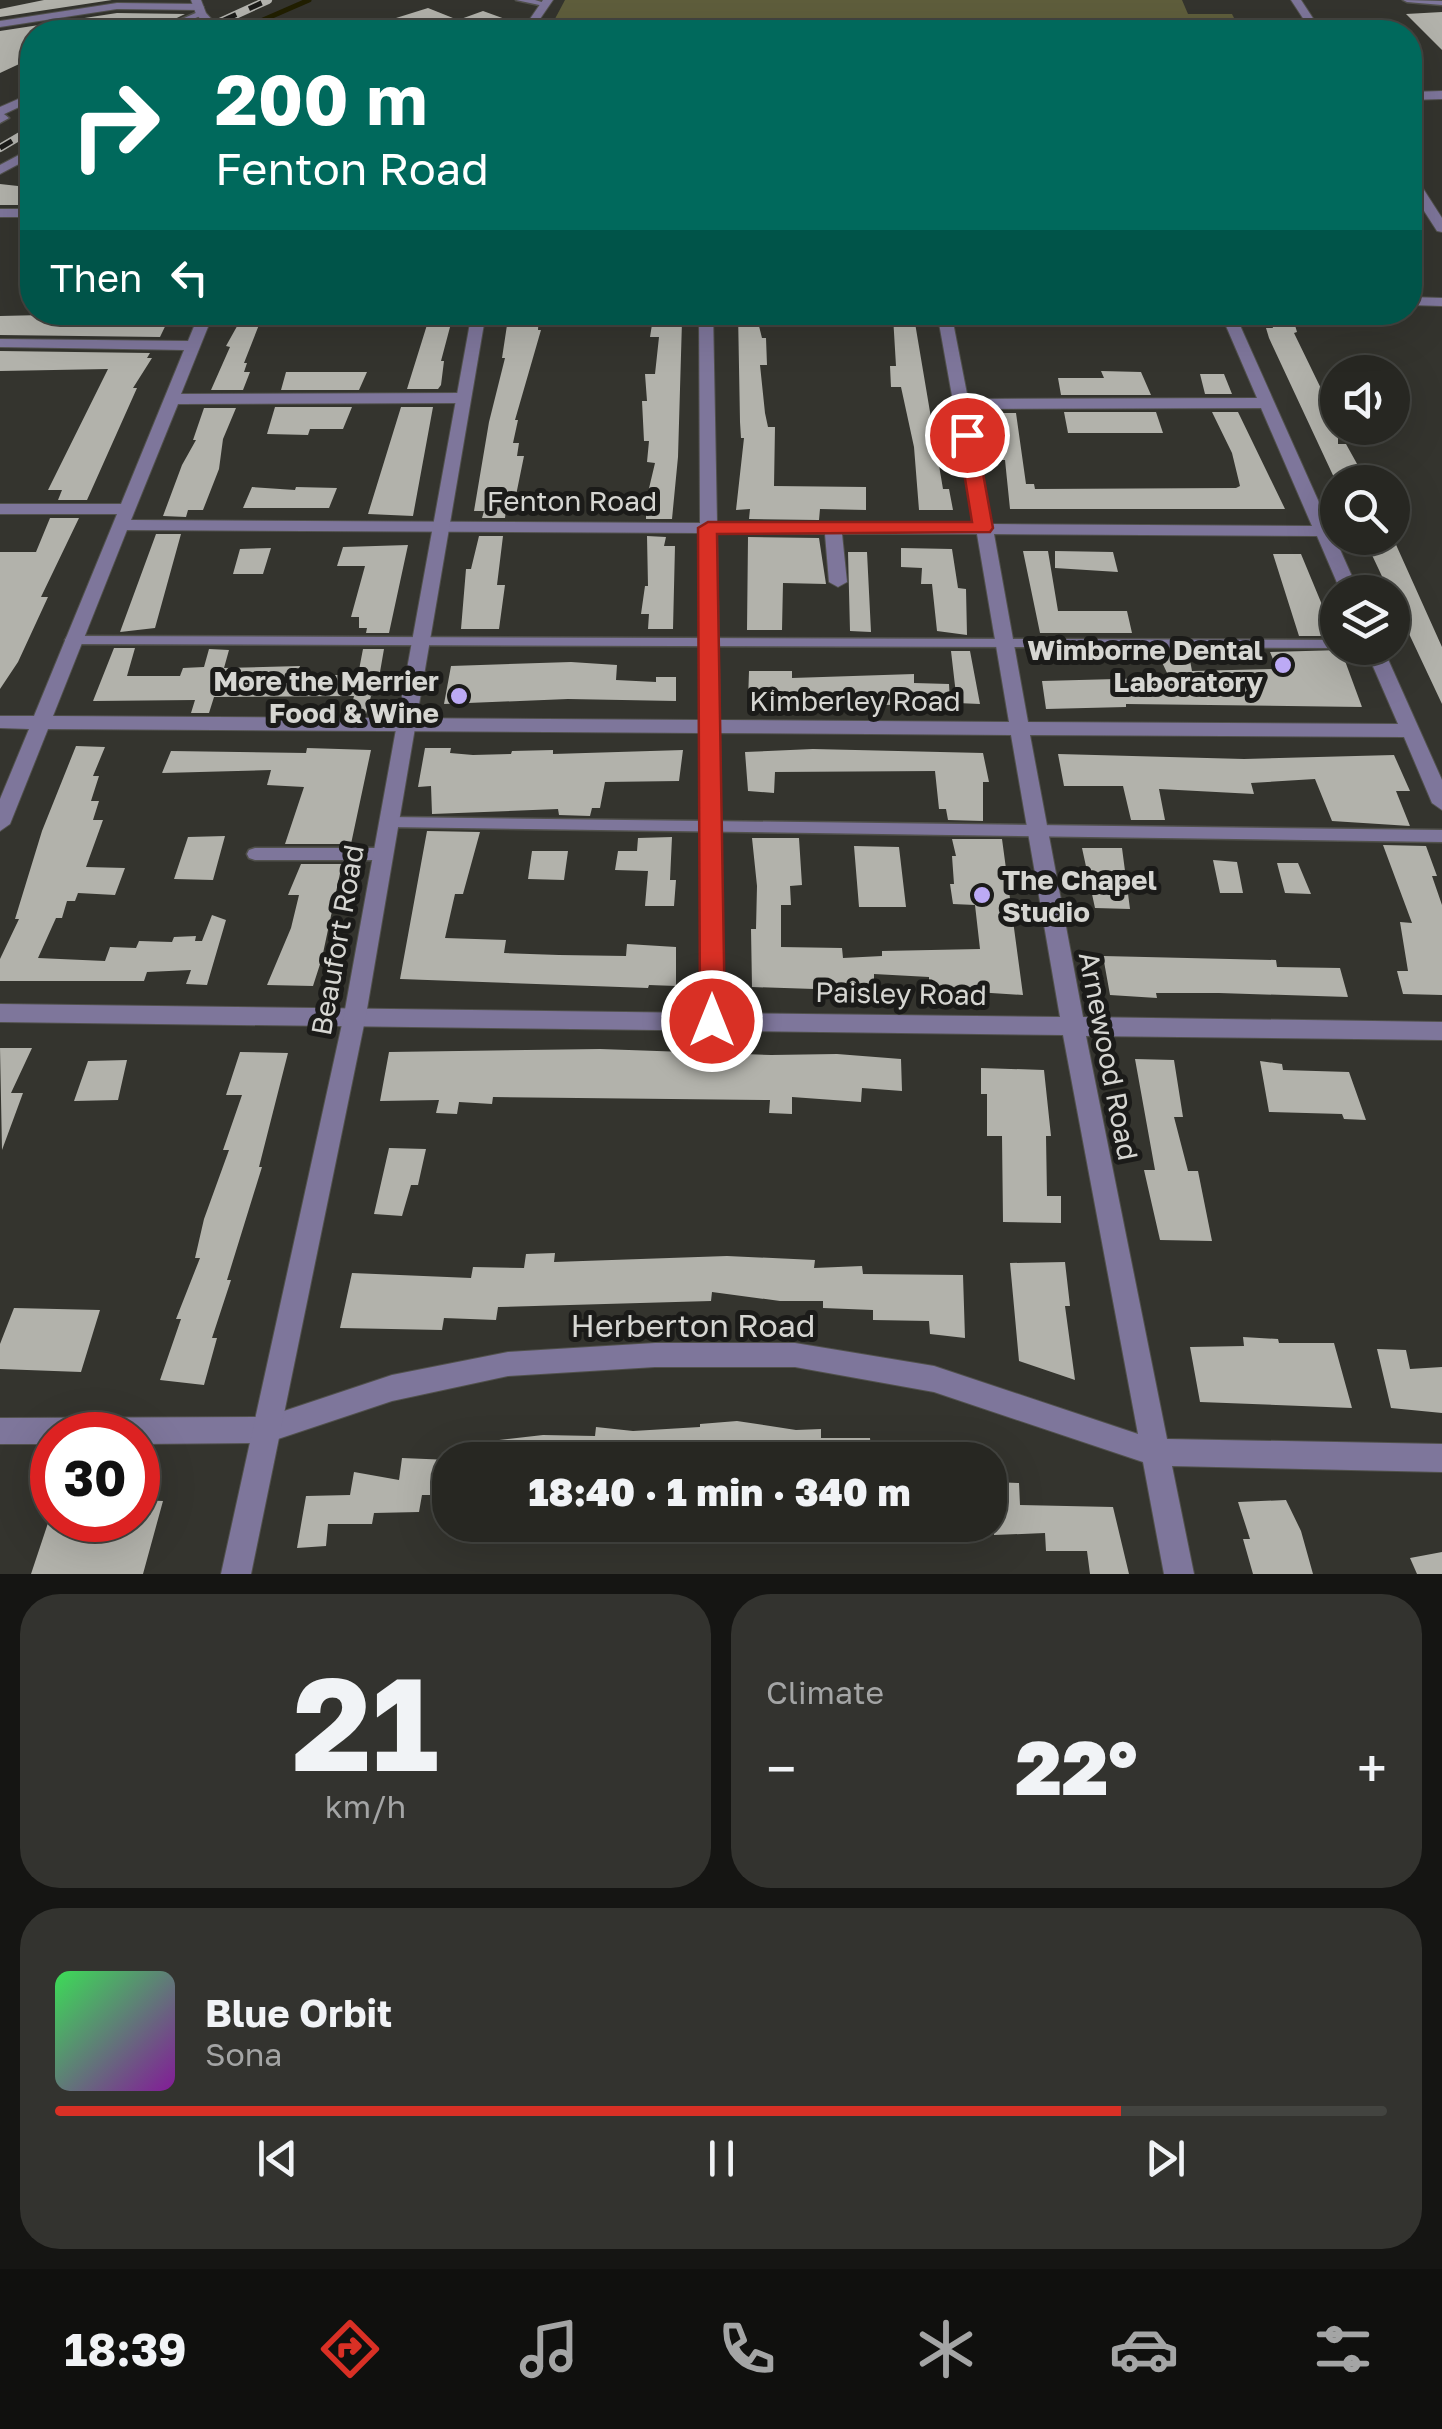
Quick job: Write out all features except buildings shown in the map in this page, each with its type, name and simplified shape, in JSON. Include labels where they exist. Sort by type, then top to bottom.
[{"type":"street","points":[[26,20],[117,6],[199,7]]},
{"type":"street","points":[[1422,197],[1442,228]]},
{"type":"street","points":[[0,824],[202,325]]},
{"type":"street","name":"Beaufort Road","points":[[236,1574],[355,1015],[477,325]]},
{"type":"street","points":[[706,325],[712,1021]]},
{"type":"street","name":"Arnewood Road","points":[[947,325],[1006,644],[1035,829],[1178,1574]]},
{"type":"street","points":[[1232,325],[1320,523]]},
{"type":"street","points":[[0,343],[193,346]]},
{"type":"street","points":[[172,399],[463,398]]},
{"type":"street","points":[[962,404],[1267,403]]},
{"type":"street","name":"Fenton Road","points":[[0,508],[123,517],[441,526],[1320,532]]},
{"type":"street","points":[[832,529],[838,582]]},
{"type":"street","points":[[1381,665],[1442,803]]},
{"type":"street","name":"Kimberley Road","points":[[0,722],[1409,730]]},
{"type":"street","name":"Paisley Road","points":[[0,1012],[1442,1032]]},
{"type":"street","name":"Herberton Road","points":[[0,1431],[266,1430],[392,1388],[508,1364],[635,1356],[795,1355],[934,1379],[1153,1452],[1442,1458]]},
{"type":"lane","points":[[520,0],[546,2]]},
{"type":"lane","points":[[1407,0],[1442,3]]},
{"type":"lane","points":[[177,20],[199,7]]},
{"type":"lane","points":[[72,640],[419,638],[1320,644]]},
{"type":"lane","points":[[388,822],[1442,836]]},
{"type":"lane","points":[[254,854],[383,854]]},
{"type":"shaded area","points":[[565,0],[1182,0],[1188,14],[1232,14],[1235,20],[554,20]]},
{"type":"waterway","points":[[263,20],[309,0]]},
{"type":"railway","points":[[224,20],[268,0]]},
{"type":"railway","points":[[0,148],[20,136]]},
{"type":"place","name":"Wimborne Dental Laboratory","points":[[1283,665]]},
{"type":"place","name":"More the Merrier Food & Wine","points":[[459,696]]},
{"type":"place","name":"The Chapel Studio","points":[[982,895]]},
{"type":"route","points":[[712,1021],[708,528],[983,528],[967,435]]}]
